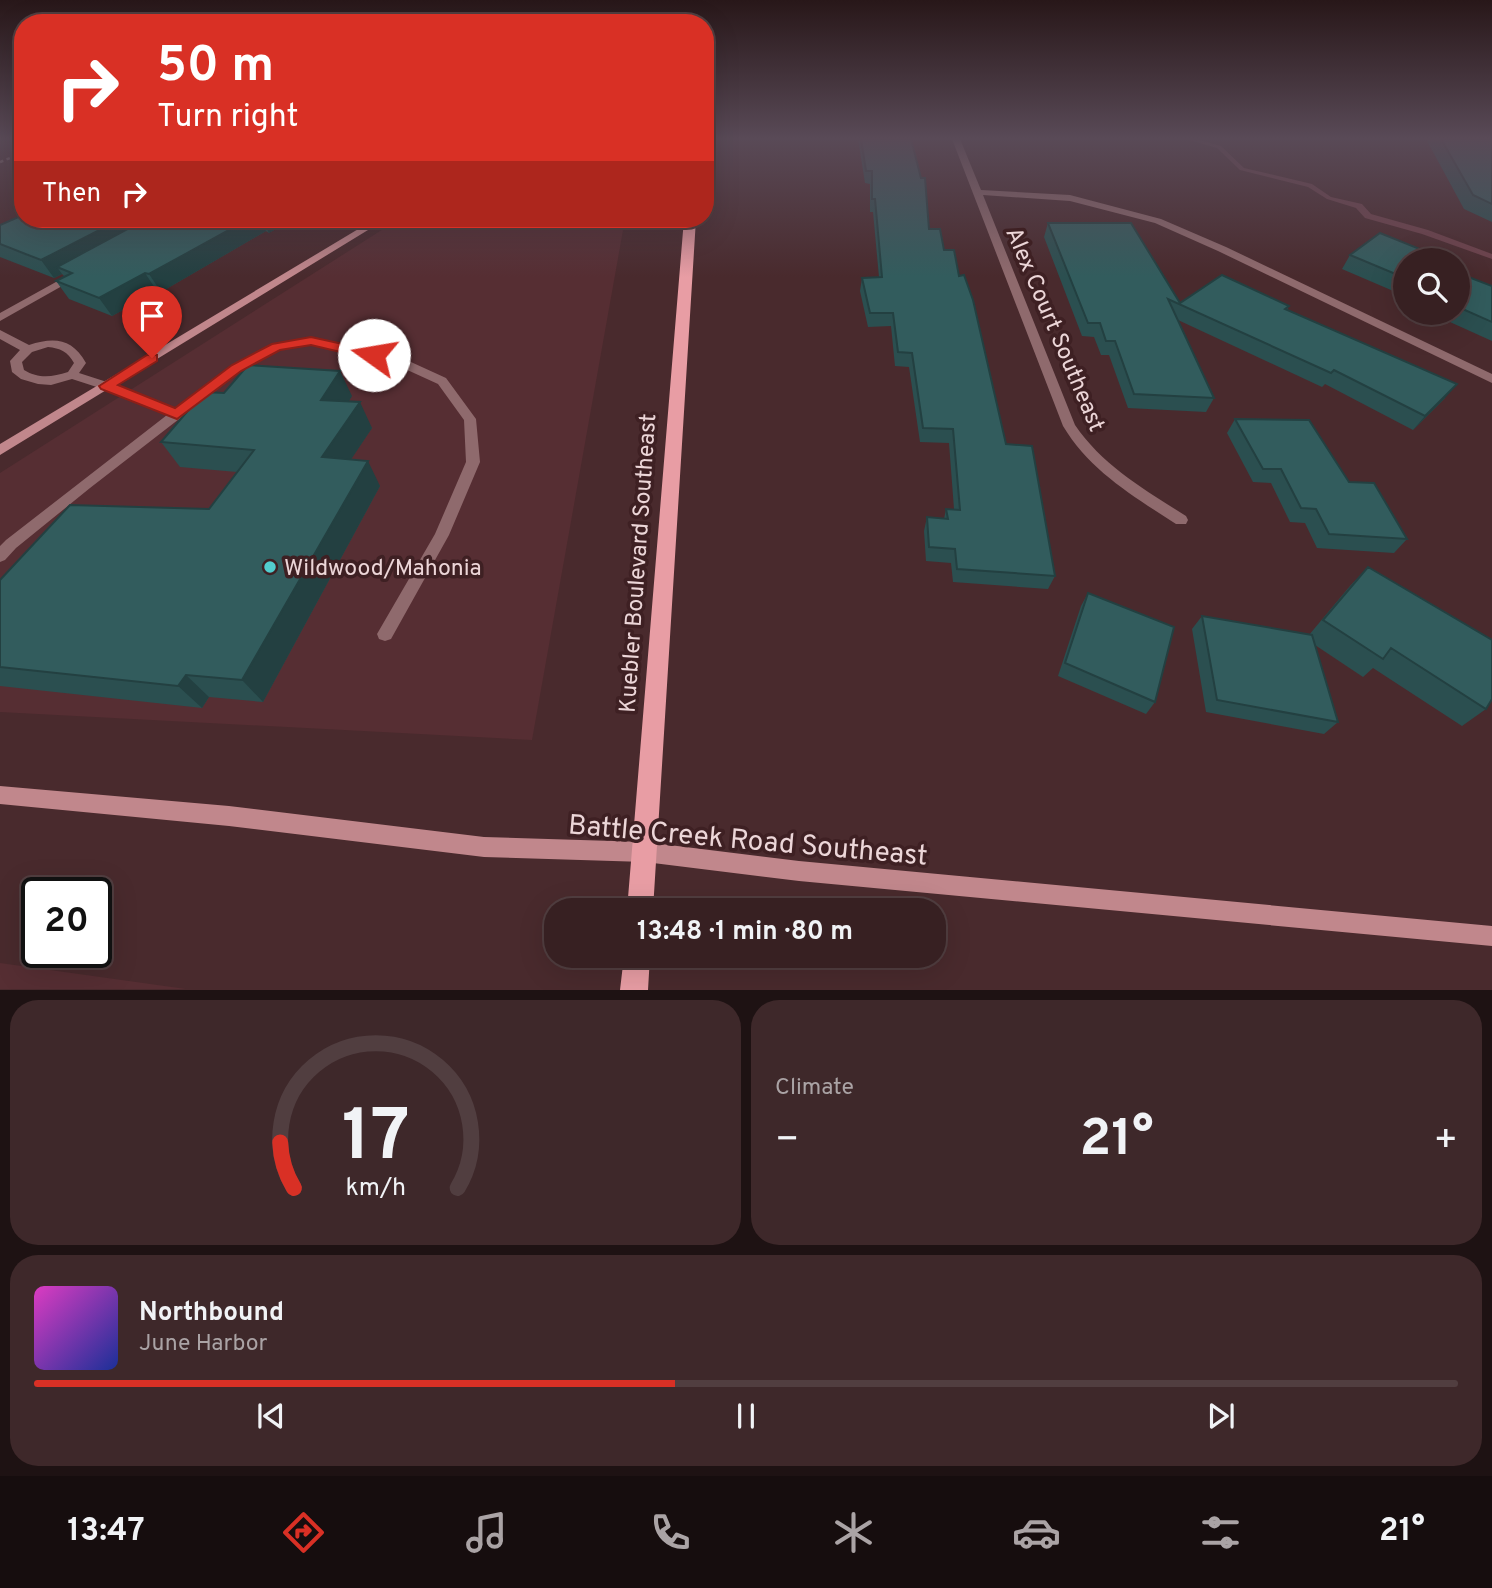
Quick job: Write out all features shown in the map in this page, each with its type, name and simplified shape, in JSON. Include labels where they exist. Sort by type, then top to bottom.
[{"type":"main road","points":[[0,450],[366,228]]},
{"type":"main road","name":"Kuebler Boulevard Southeast","points":[[641,898],[689,228]]},
{"type":"main road","name":"Battle Creek Road Southeast","points":[[0,795],[229,816],[484,847],[645,852],[812,873],[1492,936]]},
{"type":"main road","points":[[634,989],[636,968]]},
{"type":"street","name":"Alex Court Southeast","points":[[973,185],[1069,426],[1079,444],[1115,475],[1181,520]]},
{"type":"street","points":[[976,192],[1070,198],[1158,221],[1492,379]]},
{"type":"street","points":[[0,318],[84,269]]},
{"type":"street","points":[[0,334],[28,349]]},
{"type":"street","points":[[0,556],[85,484],[237,368],[277,346],[311,341],[396,360],[442,381],[470,419],[473,462],[442,535],[385,634]]},
{"type":"street","points":[[72,375],[80,363],[75,353],[69,349],[48,344],[28,349],[16,361],[18,372],[30,380],[43,382],[72,375],[177,414]]},
{"type":"shaded area","points":[[385,228],[623,228],[532,740],[0,712],[0,473]]},
{"type":"shaded area","points":[[0,963],[186,989],[0,989]]},
{"type":"building","points":[[872,185],[926,185],[929,229],[940,229],[944,250],[954,250],[959,276],[964,275],[973,300],[1006,444],[1032,446],[1055,576],[957,569],[955,549],[929,547],[927,517],[948,519],[946,509],[960,510],[953,429],[923,428],[912,353],[898,352],[893,313],[870,313],[862,278],[882,277],[875,199],[872,199]]},
{"type":"building","points":[[1467,185],[1492,185],[1492,204],[1473,195]]},
{"type":"building","points":[[14,219],[14,228],[103,228],[41,260],[0,244],[0,225]]},
{"type":"building","points":[[1048,223],[1131,223],[1180,303],[1222,275],[1289,306],[1285,309],[1457,384],[1425,416],[1334,370],[1331,373],[1168,299],[1214,398],[1134,394],[1115,341],[1106,341],[1100,323],[1088,323]]},
{"type":"building","points":[[129,228],[233,228],[99,298],[56,281],[72,273],[57,267]]},
{"type":"building","points":[[1380,233],[1417,248],[1393,248],[1393,273],[1350,255]]},
{"type":"building","points":[[1470,278],[1492,286],[1492,322],[1470,312]]},
{"type":"building","name":"Wildwood/Mahonia","points":[[248,365],[340,371],[321,400],[360,402],[322,457],[368,461],[242,680],[186,675],[178,686],[0,667],[0,580],[70,505],[209,509],[254,450],[161,442],[204,392],[224,393]]},
{"type":"building","points":[[1235,419],[1309,420],[1349,482],[1374,483],[1407,539],[1329,534],[1316,509],[1301,508],[1281,469],[1263,469]]},
{"type":"building","points":[[1368,567],[1492,640],[1492,699],[1486,709],[1391,648],[1383,659],[1323,620]]},
{"type":"building","points":[[1088,593],[1174,627],[1155,702],[1065,663]]},
{"type":"building","points":[[1202,616],[1312,635],[1338,722],[1217,700]]},
{"type":"waterway","points":[[1310,185],[1329,198],[1359,206],[1368,216],[1425,232],[1492,257]]},
{"type":"place","name":"Wildwood/Mahonia","points":[[270,567]]},
{"type":"route","points":[[152,358],[106,386],[177,414],[237,368],[277,346],[311,341],[374,355]]}]
